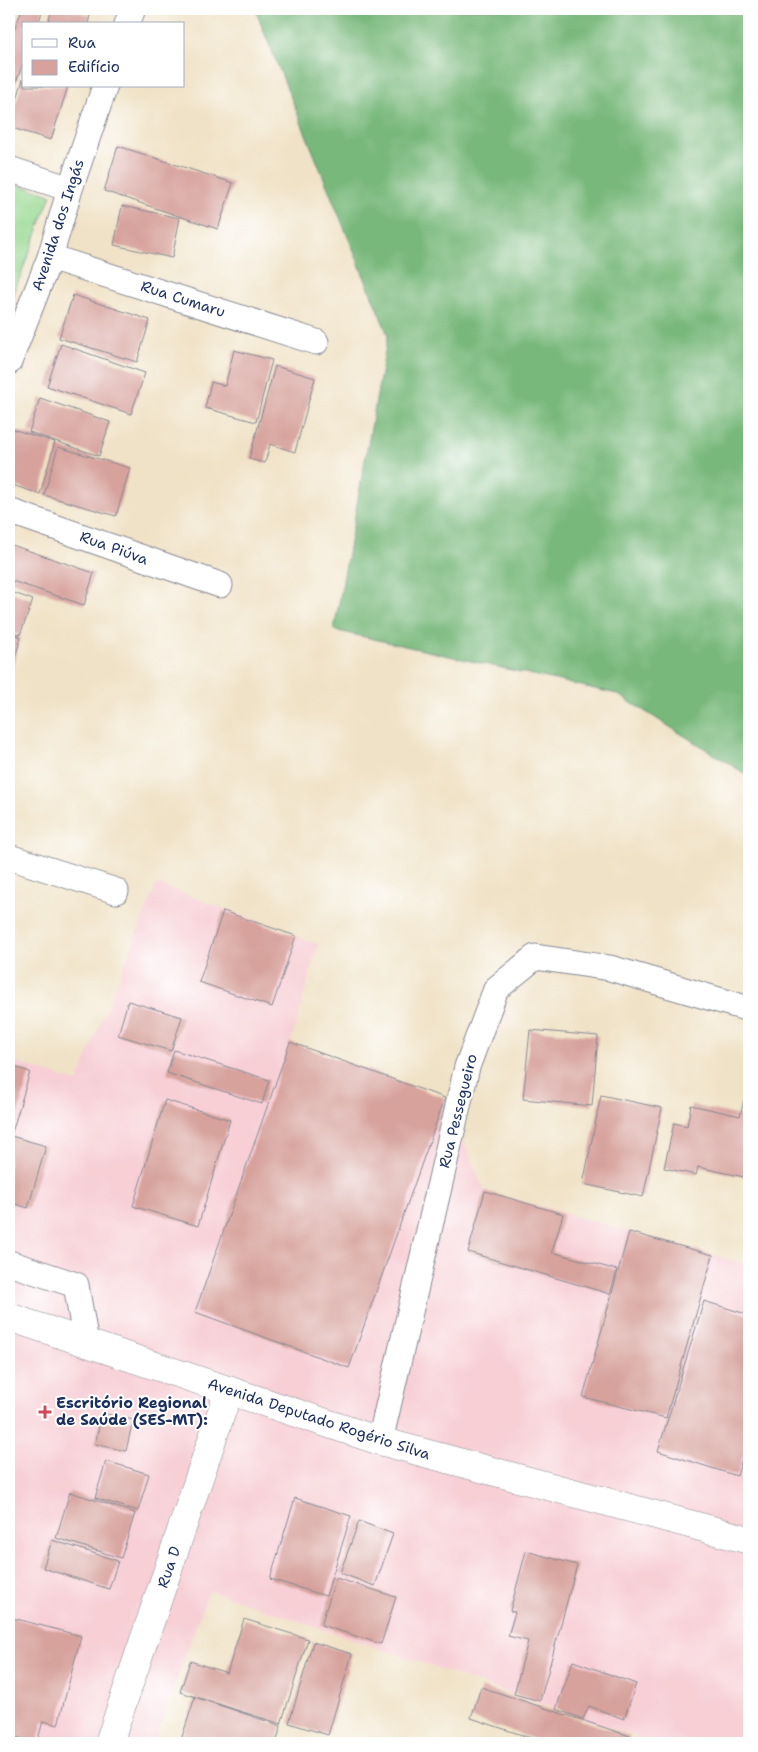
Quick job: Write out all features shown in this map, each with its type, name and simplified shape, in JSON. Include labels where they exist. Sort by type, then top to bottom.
[{"type":"street","points":[[128,22],[132,9]]},
{"type":"street","name":"Avenida dos Ingás","points":[[9,362],[50,257],[70,189],[104,88]]},
{"type":"street","points":[[9,169],[70,189]]},
{"type":"street","name":"Rua Cumaru","points":[[50,257],[316,342]]},
{"type":"street","name":"Rua Piúva","points":[[9,511],[220,586]]},
{"type":"street","points":[[9,857],[116,891]]},
{"type":"street","name":"Rua Pessegueiro","points":[[380,1441],[467,1067],[496,989],[535,956],[610,968],[749,1009]]},
{"type":"street","points":[[9,1263],[76,1285],[86,1343]]},
{"type":"street","name":"Avenida Deputado Rogério Silva","points":[[9,1317],[380,1441],[749,1540]]},
{"type":"street","name":"Rua D","points":[[109,1743],[229,1390]]},
{"type":"shaded area","points":[[157,884],[318,944],[291,1042],[445,1098],[485,1191],[749,1265],[749,1743],[654,1743],[209,1590],[154,1743],[9,1743],[9,1060],[77,1082]]},
{"type":"green space","points":[[256,9],[749,9],[749,776],[617,694],[334,630],[388,335]]},
{"type":"green space","points":[[9,182],[51,195],[9,306]]},
{"type":"building","points":[[22,9],[43,9],[39,22],[22,22],[22,66],[9,101],[9,41]]},
{"type":"building","points":[[52,9],[68,9],[90,15],[88,22],[49,22]]},
{"type":"building","points":[[22,82],[22,88],[67,88],[51,140],[9,127]]},
{"type":"building","points":[[118,146],[233,183],[218,229],[104,191]]},
{"type":"building","points":[[122,206],[180,218],[172,258],[114,245]]},
{"type":"building","points":[[73,295],[150,320],[137,362],[59,338]]},
{"type":"building","points":[[61,344],[145,373],[131,414],[47,386]]},
{"type":"building","points":[[234,350],[272,360],[256,422],[205,408],[211,382],[225,386]]},
{"type":"building","points":[[275,366],[315,378],[295,452],[270,444],[265,463],[249,459]]},
{"type":"building","points":[[40,398],[110,422],[99,456],[29,432]]},
{"type":"building","points":[[12,429],[55,442],[40,494],[9,484],[9,438]]},
{"type":"building","points":[[58,447],[130,468],[116,516],[44,495]]},
{"type":"building","points":[[9,544],[94,573],[84,605],[9,580]]},
{"type":"building","points":[[9,591],[33,600],[20,635],[9,631]]},
{"type":"building","points":[[9,633],[21,637],[10,676],[9,675]]},
{"type":"building","points":[[9,784],[14,785],[10,806],[9,806]]},
{"type":"building","points":[[223,911],[296,936],[272,1007],[199,982]]},
{"type":"building","points":[[128,1001],[182,1017],[171,1051],[118,1035]]},
{"type":"building","points":[[530,1030],[598,1036],[592,1106],[523,1099]]},
{"type":"building","points":[[290,1042],[445,1098],[349,1368],[195,1312]]},
{"type":"building","points":[[174,1050],[269,1080],[262,1104],[167,1073]]},
{"type":"building","points":[[9,1065],[30,1072],[11,1136],[46,1146],[28,1208],[9,1202]]},
{"type":"building","points":[[601,1095],[662,1108],[643,1197],[583,1184]]},
{"type":"building","points":[[165,1100],[230,1120],[198,1226],[133,1206]]},
{"type":"building","points":[[744,1100],[749,1102],[749,1154],[744,1177],[698,1167],[696,1175],[664,1168],[674,1123],[687,1126],[691,1105],[740,1116]]},
{"type":"building","points":[[485,1191],[563,1214],[552,1252],[617,1270],[610,1294],[468,1252]]},
{"type":"building","points":[[629,1232],[713,1255],[666,1418],[583,1397]]},
{"type":"building","points":[[704,1301],[749,1315],[749,1436],[737,1476],[658,1451]]},
{"type":"building","points":[[102,1413],[133,1420],[126,1451],[95,1444]]},
{"type":"building","points":[[106,1461],[149,1474],[138,1511],[95,1498]]},
{"type":"building","points":[[70,1492],[135,1513],[121,1558],[56,1538]]},
{"type":"building","points":[[295,1498],[351,1516],[326,1596],[270,1579]]},
{"type":"building","points":[[359,1521],[393,1534],[375,1586],[340,1573]]},
{"type":"building","points":[[52,1540],[118,1561],[109,1589],[43,1568]]},
{"type":"building","points":[[526,1551],[577,1565],[540,1701],[514,1694],[528,1641],[508,1636],[515,1612],[510,1611]]},
{"type":"building","points":[[336,1578],[396,1597],[381,1644],[321,1625]]},
{"type":"building","points":[[9,1617],[81,1636],[58,1725],[43,1721],[37,1743],[9,1735]]},
{"type":"building","points":[[244,1619],[308,1639],[281,1724],[180,1692],[190,1661],[227,1673]]},
{"type":"building","points":[[313,1642],[352,1654],[328,1735],[289,1723]]},
{"type":"building","points":[[573,1661],[636,1684],[624,1719],[589,1706],[583,1719],[556,1709]]},
{"type":"building","points":[[481,1687],[630,1736],[628,1743],[546,1743],[471,1718]]},
{"type":"building","points":[[195,1697],[281,1726],[276,1743],[180,1743]]},
{"type":"place","name":"Escritório Regional de Saúde (SES-MT):","points":[[45,1412]]}]
